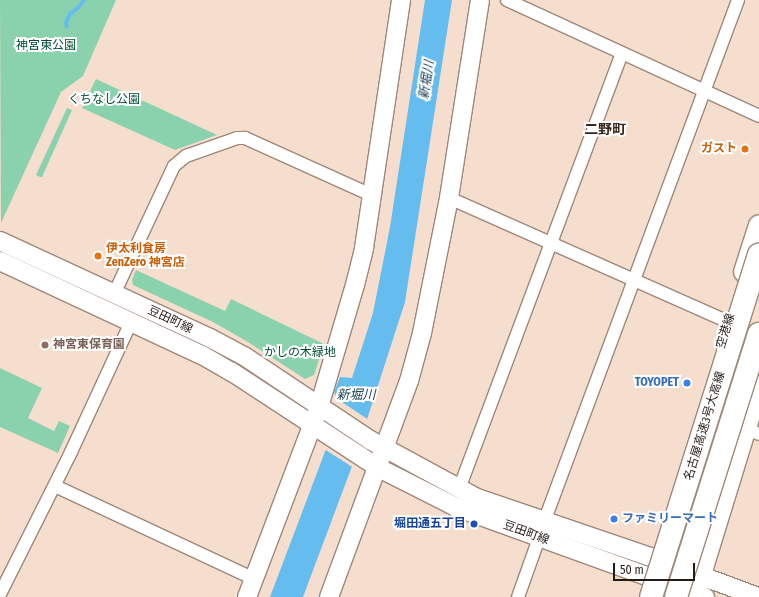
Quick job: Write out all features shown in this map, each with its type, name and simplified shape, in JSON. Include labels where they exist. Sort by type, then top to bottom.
[{"type":"highway","name":"名古屋高速3号大高線","points":[[653,578],[759,255]]},
{"type":"highway","name":"名古屋高速3号大高線","points":[[694,592],[759,334]]},
{"type":"highway","points":[[664,597],[718,411]]},
{"type":"main road","name":"空港線","points":[[644,597],[653,578],[759,225]]},
{"type":"main road","points":[[694,592],[752,431],[759,386]]},
{"type":"street","points":[[247,597],[322,419],[364,248],[401,0]]},
{"type":"street","points":[[329,597],[370,462],[377,444],[409,381],[422,333],[449,198],[480,0]]},
{"type":"street","points":[[508,0],[759,116]]},
{"type":"street","points":[[518,597],[738,0]]},
{"type":"street","points":[[458,488],[552,243],[622,53]]},
{"type":"street","points":[[114,294],[174,166],[186,156],[237,138],[245,138],[371,195]]},
{"type":"street","points":[[449,198],[729,322]]},
{"type":"street","name":"豆田町線","points":[[0,241],[210,338],[244,356],[322,419],[370,462],[456,507],[542,530]]},
{"type":"street","name":"豆田町線","points":[[0,261],[202,355],[322,419],[377,444],[477,498],[542,530],[653,578],[694,592],[758,597]]},
{"type":"street","points":[[0,594],[55,486],[131,322]]},
{"type":"street","points":[[55,486],[254,579]]},
{"type":"green space","name":"神宮東公園","points":[[0,0],[116,0],[83,76],[61,92],[1,223]]},
{"type":"green space","name":"くちなし公園","points":[[96,79],[217,135],[175,150],[82,108]]},
{"type":"green space","points":[[67,108],[72,110],[42,177],[40,177],[36,175]]},
{"type":"green space","name":"かしの木緑地","points":[[136,270],[225,311],[231,299],[324,344],[314,375],[305,379],[248,342],[213,322],[133,285],[132,280]]},
{"type":"green space","points":[[0,368],[42,388],[28,418],[54,431],[59,421],[70,426],[58,453],[0,427]]},
{"type":"water","name":"新堀川","points":[[425,0],[452,0],[405,302],[351,469],[303,597],[270,597],[326,449],[338,400],[334,392],[340,377],[352,378],[373,313],[390,227]]},
{"type":"pier","points":[[337,399],[369,420],[354,468],[324,449]]},
{"type":"waterway","points":[[67,27],[66,23],[70,14],[78,8],[84,0]]},
{"type":"place","name":"ガスト","points":[[745,149]]},
{"type":"place","name":"伊太利食房 ZenZero 神宮店","points":[[98,256]]},
{"type":"place","name":"神宮東保育園","points":[[45,345]]},
{"type":"place","name":"TOYOPET","points":[[687,383]]},
{"type":"place","name":"ファミリーマート","points":[[614,519]]},
{"type":"place","name":"堀田通五丁目","points":[[474,524]]},
{"type":"district","name":"二野町","points":[[605,130]]}]
